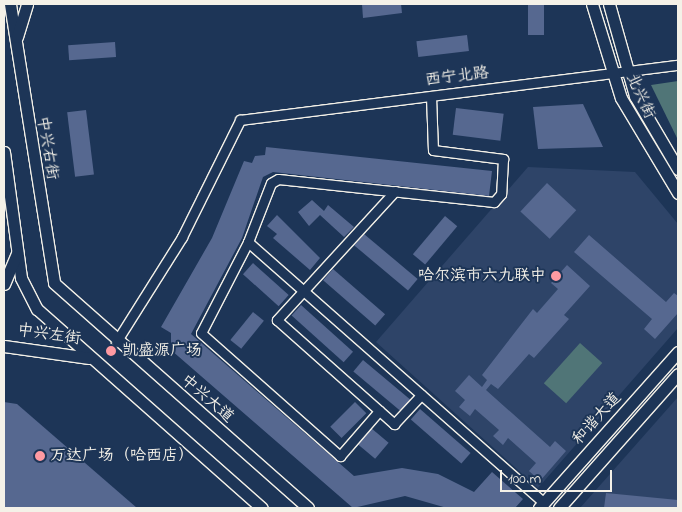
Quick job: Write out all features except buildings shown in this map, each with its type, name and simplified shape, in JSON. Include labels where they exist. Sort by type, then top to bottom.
[{"type":"main road","name":"中兴右街","points":[[10,4],[50,276],[62,294]]},
{"type":"main road","points":[[16,46],[27,4]]},
{"type":"main road","name":"北兴街","points":[[592,4],[612,73],[629,115],[678,193]]},
{"type":"main road","name":"北兴街","points":[[609,4],[635,96],[678,169]]},
{"type":"main road","points":[[4,152],[18,251],[27,291],[47,321],[262,508]]},
{"type":"main road","points":[[4,284],[18,251]]},
{"type":"main road","name":"中兴大道","points":[[62,294],[308,508]]},
{"type":"main road","name":"中兴左街","points":[[4,346],[89,358]]},
{"type":"main road","name":"和谐大道","points":[[542,506],[678,352]]},
{"type":"main road","name":"和谐大道","points":[[559,508],[678,374]]},
{"type":"street","name":"西宁北路","points":[[116,342],[182,237],[240,120],[678,64]]},
{"type":"street","points":[[379,411],[340,456],[201,333],[248,242],[271,183],[278,179],[494,202],[501,194],[503,159],[433,150],[431,96]]},
{"type":"street","points":[[395,191],[277,320],[394,424],[421,395]]},
{"type":"street","points":[[248,242],[421,395],[542,506]]},
{"type":"shaded area","name":"哈尔滨市六九联中","points":[[528,167],[635,172],[678,224],[678,328],[538,488],[376,342]]},
{"type":"shaded area","points":[[678,397],[678,508],[580,508]]},
{"type":"green space","points":[[678,81],[678,140],[651,85]]},
{"type":"green space","points":[[580,343],[602,363],[566,403],[544,383]]},
{"type":"place","name":"哈尔滨市六九联中","points":[[556,276]]},
{"type":"place","name":"凯盛源广场","points":[[111,351]]},
{"type":"place","name":"万达广场（哈西店）","points":[[40,456]]}]
